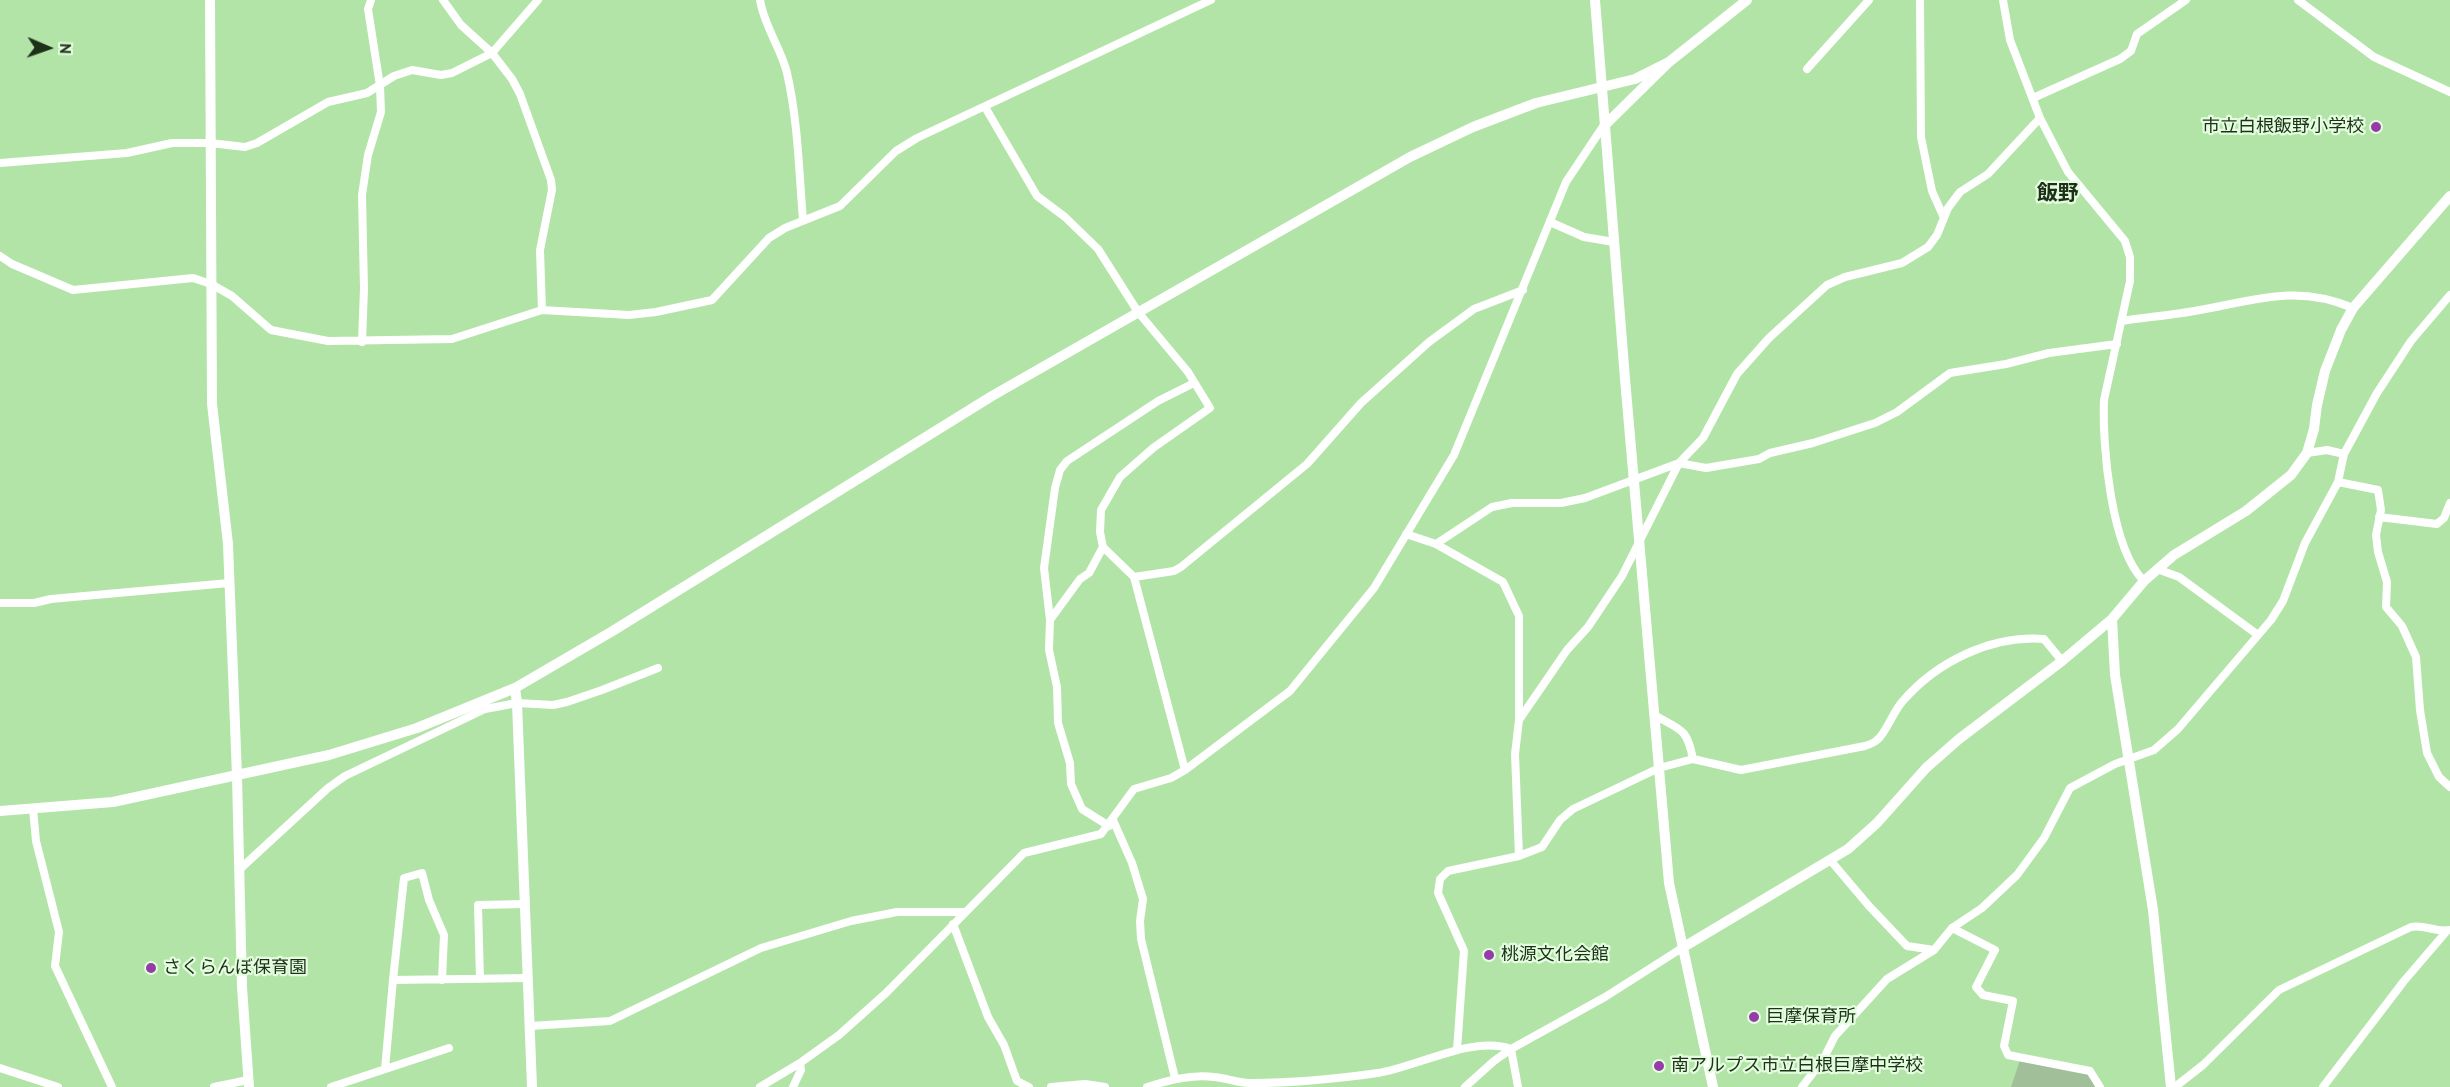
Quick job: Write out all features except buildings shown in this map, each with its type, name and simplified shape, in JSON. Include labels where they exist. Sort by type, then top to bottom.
[{"type":"street","points":[[210,0],[212,404],[228,544],[242,987],[248,1084],[214,1087]]},
{"type":"street","points":[[362,342],[364,289],[362,195],[368,155],[381,112],[380,86],[368,9],[371,0]]},
{"type":"street","points":[[443,0],[461,25],[492,53],[512,79],[520,94],[552,180],[540,250],[542,310]]},
{"type":"street","points":[[0,163],[127,153],[172,143],[210,143],[245,147],[257,143],[328,102],[367,93],[394,76],[412,70],[441,75],[452,73],[492,53],[538,0]]},
{"type":"street","points":[[760,0],[762,15],[786,70],[791,94],[803,220]]},
{"type":"street","points":[[0,256],[12,264],[73,290],[193,278],[211,284],[232,296],[271,330],[328,341],[452,339],[542,310],[629,315],[656,312],[712,300],[769,238],[803,220],[840,206],[896,151],[917,138],[1210,0]]},
{"type":"street","points":[[1595,0],[1669,883],[1713,1087]]},
{"type":"street","points":[[760,1087],[800,1063],[839,1035],[886,993],[1024,853],[1101,834],[1134,789],[1171,778],[1185,770],[1290,691],[1374,588],[1454,455],[1566,182],[1605,124],[1669,62],[1747,0]]},
{"type":"street","points":[[1807,69],[1869,0]]},
{"type":"street","points":[[1920,0],[1920,137],[1932,192],[1944,218]]},
{"type":"street","points":[[2003,0],[2010,40],[2040,118],[2068,172],[2125,241],[2131,269],[2104,400],[2103,419],[2108,488],[2130,565],[2144,581]]},
{"type":"street","points":[[2032,98],[2120,59],[2131,51],[2137,34],[2186,0]]},
{"type":"street","points":[[2298,0],[2374,57],[2450,92]]},
{"type":"street","points":[[0,811],[113,802],[329,756],[417,728],[515,688],[611,632],[992,396],[1410,157],[1473,127],[1536,103],[1635,79],[1669,62]]},
{"type":"street","points":[[985,107],[1037,196],[1065,217],[1098,249],[1138,312],[1188,372],[1210,408],[1152,448],[1120,477],[1101,510],[1103,547],[1089,573],[1080,579],[1050,620]]},
{"type":"street","points":[[1519,720],[1567,650],[1588,627],[1622,576],[1679,463],[1703,438],[1737,374],[1777,331],[1827,285],[1902,263],[1928,247],[1960,192],[1988,174],[2040,118]]},
{"type":"street","points":[[1465,1087],[1511,1049],[1605,997],[1682,948],[1831,861],[1863,837],[1926,768],[1959,739],[2062,661],[2112,619],[2157,569],[2174,555],[2253,506],[2291,476],[2307,453],[2325,371],[2341,330],[2353,308],[2450,196]]},
{"type":"street","points":[[1550,222],[1584,237],[1614,242]]},
{"type":"street","points":[[1134,576],[1174,571],[1181,567],[1307,464],[1361,403],[1429,342],[1474,309],[1522,290]]},
{"type":"street","points":[[2122,321],[2197,311],[2288,294],[2338,302],[2353,308]]},
{"type":"street","points":[[1802,1087],[1822,1060],[1835,1035],[1887,979],[1935,950],[1952,928],[1982,908],[2017,875],[2044,838],[2070,788],[2091,776],[2154,750],[2178,729],[2258,635],[2283,601],[2305,543],[2338,482],[2344,454],[2394,365],[2450,295]]},
{"type":"street","points":[[1436,544],[1492,507],[1512,503],[1561,503],[1585,498],[1679,463],[1706,468],[1759,459],[1770,453],[1814,443],[1875,423],[1898,412],[1950,373],[2006,364],[2049,353],[2117,344]]},
{"type":"street","points":[[1175,1078],[1141,939],[1140,921],[1143,899],[1132,863],[1111,823],[1082,809],[1071,783],[1070,763],[1058,723],[1057,687],[1048,650],[1050,620],[1044,568],[1055,488],[1060,470],[1068,461],[1158,400],[1194,382]]},
{"type":"street","points":[[2307,453],[2327,450],[2344,454]]},
{"type":"street","points":[[2338,482],[2378,490],[2379,517],[2376,535],[2378,552],[2387,582],[2386,607],[2402,626],[2414,651],[2427,753],[2439,777],[2450,787]]},
{"type":"street","points":[[2379,517],[2432,525],[2444,518],[2450,503]]},
{"type":"street","points":[[1406,534],[1436,544],[1503,582],[1519,616],[1519,720],[1515,754],[1520,856]]},
{"type":"street","points":[[1103,547],[1134,576],[1185,770]]},
{"type":"street","points":[[2157,569],[2186,582],[2258,635]]},
{"type":"street","points":[[0,603],[34,603],[51,599],[229,583]]},
{"type":"street","points":[[2112,619],[2115,675],[2153,910],[2173,1087]]},
{"type":"street","points":[[1457,1050],[1464,951],[1438,893],[1440,879],[1448,871],[1520,856],[1542,847],[1560,820],[1573,809],[1659,768],[1693,759],[1741,770],[1865,746],[1878,740],[1901,703],[1913,690],[1933,674],[1975,649],[2005,641],[2044,639],[2062,661]]},
{"type":"street","points":[[240,869],[328,788],[345,776],[458,720],[485,709],[517,703],[553,705],[567,702],[658,668]]},
{"type":"street","points":[[515,688],[532,1087]]},
{"type":"street","points":[[1654,715],[1683,731],[1690,740],[1693,759]]},
{"type":"street","points":[[33,809],[36,841],[59,932],[56,966],[112,1087]]},
{"type":"street","points":[[1831,861],[1907,946],[1935,950]]},
{"type":"street","points":[[385,1069],[404,878],[422,873],[429,900],[444,935],[442,980]]},
{"type":"street","points":[[480,979],[478,905],[525,904]]},
{"type":"street","points":[[530,1026],[610,1021],[761,948],[851,921],[897,912],[965,912]]},
{"type":"street","points":[[953,924],[988,1017],[1004,1045],[1017,1081],[1029,1087]]},
{"type":"street","points":[[2173,1087],[2212,1057],[2279,990],[2411,927],[2423,926],[2448,931]]},
{"type":"street","points":[[1952,928],[1995,950],[1976,987],[1983,995],[2013,1001],[2004,1046],[2008,1055],[2090,1071],[2100,1087]]},
{"type":"street","points":[[2323,1087],[2404,981],[2448,931]]},
{"type":"street","points":[[393,980],[528,978]]},
{"type":"street","points":[[1147,1087],[1175,1078],[1188,1083],[1212,1076],[1247,1083],[1307,1081],[1380,1072],[1457,1050],[1500,1045],[1511,1049]]},
{"type":"street","points":[[331,1087],[450,1047]]},
{"type":"street","points":[[1511,1049],[1518,1087]]},
{"type":"street","points":[[793,1087],[801,1070],[800,1063]]},
{"type":"street","points":[[0,1068],[58,1087]]},
{"type":"street","points":[[1051,1087],[1085,1084],[1105,1087]]},
{"type":"green space","points":[[2021,1057],[2090,1071],[2100,1087],[2011,1087]]},
{"type":"place","name":"市立白根飯野小学校","points":[[2376,127]]},
{"type":"place","name":"桃源文化会館","points":[[1489,955]]},
{"type":"place","name":"さくらんぼ保育園","points":[[151,968]]},
{"type":"place","name":"巨摩保育所","points":[[1754,1017]]},
{"type":"place","name":"南アルプス市立白根巨摩中学校","points":[[1659,1066]]},
{"type":"district","name":"飯野","points":[[2058,194]]}]
